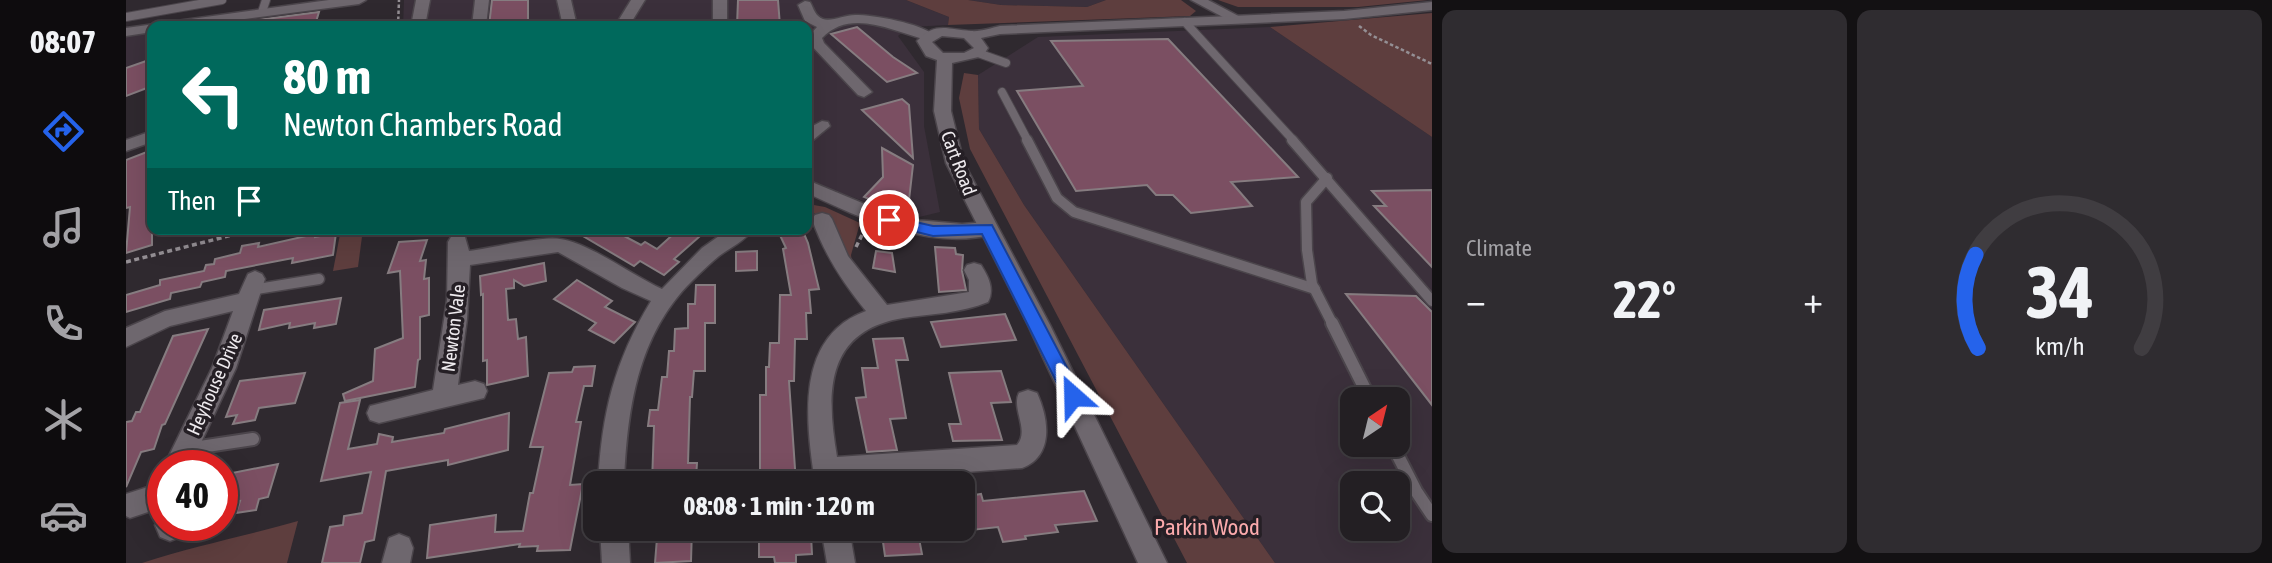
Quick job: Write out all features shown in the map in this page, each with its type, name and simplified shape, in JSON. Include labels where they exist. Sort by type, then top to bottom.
[{"type":"street","points":[[193,21],[264,6],[359,0]]},
{"type":"street","points":[[419,21],[423,0]]},
{"type":"street","points":[[480,21],[482,0]]},
{"type":"street","points":[[565,0],[569,21]]},
{"type":"street","points":[[625,21],[638,0]]},
{"type":"street","points":[[720,0],[720,21]]},
{"type":"street","points":[[1198,0],[1239,20]]},
{"type":"street","points":[[805,5],[810,18],[826,26]]},
{"type":"street","points":[[864,92],[817,44],[815,37],[826,26],[843,21],[868,19],[928,36],[946,31],[969,36],[1000,30],[1344,15],[1432,6]]},
{"type":"street","points":[[126,32],[147,29]]},
{"type":"street","points":[[928,36],[924,41],[927,49],[945,57],[964,58],[978,53],[980,44],[969,36]]},
{"type":"street","name":"Cart Road","points":[[945,57],[942,107],[946,142],[987,229],[1040,328],[1153,563]]},
{"type":"street","points":[[812,132],[822,126]]},
{"type":"street","points":[[126,146],[147,138]]},
{"type":"street","points":[[812,188],[873,215],[933,231],[987,229]]},
{"type":"street","points":[[822,219],[834,253],[845,272],[882,314]]},
{"type":"street","points":[[611,471],[612,434],[622,389],[646,324],[663,298],[715,248],[734,235]]},
{"type":"street","name":"Newton Vale","points":[[444,397],[459,251],[563,237],[569,248],[629,283],[663,298]]},
{"type":"street","points":[[826,471],[818,406],[826,363],[844,335],[855,326],[882,314],[980,296],[982,290],[974,270]]},
{"type":"street","name":"Heyhouse Drive","points":[[126,338],[174,316],[251,290]]},
{"type":"street","name":"Heyhouse Drive","points":[[184,450],[224,368],[251,290]]},
{"type":"street","name":"Newton Vale","points":[[379,413],[475,391]]},
{"type":"street","points":[[876,471],[1023,456],[1030,452],[1034,443],[1028,400]]},
{"type":"street","points":[[130,505],[147,499]]},
{"type":"street","points":[[615,541],[616,563]]},
{"type":"street","points":[[837,541],[841,563]]},
{"type":"lane","points":[[126,17],[222,0]]},
{"type":"lane","points":[[184,21],[190,6]]},
{"type":"lane","points":[[1185,22],[1327,178],[1432,301]]},
{"type":"lane","points":[[978,53],[1006,63]]},
{"type":"lane","points":[[1002,92],[1063,205],[1087,216],[1315,289]]},
{"type":"lane","points":[[1327,178],[1307,202],[1307,250],[1315,289],[1364,387]]},
{"type":"lane","points":[[251,290],[319,279]]},
{"type":"lane","points":[[209,450],[253,439]]},
{"type":"lane","points":[[1399,457],[1416,491],[1432,514]]},
{"type":"path","points":[[398,21],[399,0]]},
{"type":"path","points":[[1344,15],[1371,35],[1432,64]]},
{"type":"path","points":[[855,254],[858,241],[873,215]]},
{"type":"path","points":[[126,262],[232,235]]},
{"type":"shaded area","points":[[404,0],[906,0],[949,17],[948,25],[909,27],[898,36],[924,72],[924,126],[940,212],[911,219],[812,182],[812,21],[403,21]]},
{"type":"shaded area","points":[[968,0],[1106,0],[1087,7],[1001,5]]},
{"type":"shaded area","points":[[1270,27],[1432,137],[1432,563],[1275,563],[1024,205],[979,129],[978,75],[1038,37]]},
{"type":"shaded area","points":[[147,33],[147,90],[126,97],[126,37]]},
{"type":"green space","points":[[906,0],[968,0],[1001,5],[1087,7],[1106,0],[1181,0],[1196,11],[1190,16],[948,25],[949,17]]},
{"type":"green space","points":[[1218,0],[1428,0],[1358,7],[1238,7]]},
{"type":"green space","points":[[1432,13],[1432,137],[1270,27]]},
{"type":"green space","name":"Parkin Wood","points":[[964,73],[978,75],[979,129],[1024,205],[1275,563],[1187,563],[970,149],[959,98]]},
{"type":"green space","points":[[812,205],[825,207],[860,223],[851,255],[853,270],[812,210]]},
{"type":"green space","points":[[340,235],[362,235],[358,267],[333,271]]},
{"type":"green space","points":[[298,521],[287,563],[142,563],[220,541],[238,541],[238,536]]},
{"type":"building","points":[[492,0],[528,0],[528,21],[490,21]]},
{"type":"building","points":[[738,0],[778,0],[780,21],[737,21]]},
{"type":"building","points":[[319,12],[316,21],[250,21]]},
{"type":"building","points":[[857,27],[917,73],[887,82],[831,34]]},
{"type":"building","points":[[1168,39],[1298,177],[1231,182],[1252,206],[1191,213],[1173,195],[1156,195],[1147,185],[1076,191],[1017,91],[1083,86],[1051,41]]},
{"type":"building","points":[[147,61],[147,88],[126,96],[126,68]]},
{"type":"building","points":[[902,99],[909,105],[913,158],[862,110]]},
{"type":"building","points":[[882,148],[913,165],[909,200],[898,211],[864,197],[883,177]]},
{"type":"building","points":[[147,152],[147,235],[152,235],[152,245],[126,253],[130,207],[126,208],[126,160]]},
{"type":"building","points":[[1432,190],[1432,267],[1374,206],[1386,206],[1372,191]]},
{"type":"building","points":[[311,235],[336,235],[333,255],[292,263],[293,258],[226,271],[225,277],[202,282],[200,287],[171,293],[170,299],[126,312],[126,295],[160,285],[160,280],[204,271],[206,265],[214,264],[215,259],[240,253],[242,246],[259,243],[258,247]]},
{"type":"building","points":[[581,235],[622,235],[641,245],[645,242],[657,249],[672,235],[701,235],[674,259],[679,262],[664,275],[640,261],[634,266]]},
{"type":"building","points":[[780,235],[805,235],[819,289],[809,290],[811,313],[806,313],[807,339],[795,339],[794,381],[789,381],[795,471],[760,471],[760,395],[766,395],[766,367],[769,367],[770,343],[779,343],[780,295],[791,295],[783,249],[786,248]]},
{"type":"building","points":[[427,240],[420,261],[426,260],[424,279],[429,278],[429,315],[420,317],[420,359],[415,387],[345,401],[343,394],[373,381],[375,349],[403,338],[400,271],[388,273],[399,242]]},
{"type":"building","points":[[935,247],[955,248],[956,254],[963,255],[962,271],[966,290],[939,292]]},
{"type":"building","points":[[757,251],[757,270],[736,271],[736,252]]},
{"type":"building","points":[[876,251],[892,253],[895,272],[873,268]]},
{"type":"building","points":[[544,263],[546,281],[524,286],[514,280],[514,288],[506,289],[508,320],[516,319],[518,339],[526,337],[528,376],[487,385],[487,360],[483,361],[483,294],[481,295],[480,276]]},
{"type":"building","points":[[577,280],[612,301],[605,307],[635,322],[614,343],[589,330],[596,323],[554,299]]},
{"type":"building","points":[[696,285],[715,285],[715,323],[705,323],[705,371],[694,371],[690,397],[688,463],[697,463],[696,471],[652,471],[654,426],[648,426],[650,410],[658,410],[662,377],[667,377],[669,351],[674,351],[675,329],[688,328],[688,304],[695,304]]},
{"type":"building","points":[[1346,294],[1416,296],[1432,312],[1432,405]]},
{"type":"building","points":[[341,298],[336,324],[314,328],[315,323],[289,328],[290,323],[259,330],[264,310]]},
{"type":"building","points":[[1005,314],[1016,340],[941,347],[931,322]]},
{"type":"building","points":[[208,329],[165,424],[162,425],[154,449],[141,452],[126,487],[126,422],[132,421],[136,412],[140,412],[173,336]]},
{"type":"building","points":[[903,338],[908,360],[896,360],[906,418],[890,419],[897,450],[867,452],[856,398],[866,397],[862,368],[878,368],[873,339]]},
{"type":"building","points":[[595,366],[592,386],[584,386],[576,422],[581,422],[570,485],[583,484],[570,550],[537,551],[538,546],[519,547],[520,544],[427,558],[430,525],[496,515],[495,532],[523,531],[543,447],[530,447],[549,373],[572,372],[574,367]]},
{"type":"building","points":[[1001,371],[1011,402],[991,403],[1002,440],[953,441],[949,424],[961,424],[949,373]]},
{"type":"building","points":[[305,373],[295,403],[259,408],[255,420],[233,424],[237,415],[226,417],[240,381]]},
{"type":"building","points":[[360,400],[348,449],[377,444],[379,434],[393,437],[392,442],[444,433],[445,429],[509,413],[508,450],[448,465],[448,460],[386,471],[374,540],[365,542],[360,563],[322,563],[330,527],[343,525],[344,516],[362,513],[371,472],[321,481],[340,403]]},
{"type":"building","points":[[278,464],[268,497],[259,499],[256,510],[238,513],[238,472]]},
{"type":"building","points":[[1084,491],[1097,521],[1055,525],[1058,532],[1003,542],[998,527],[975,530],[975,495],[981,494],[983,501]]},
{"type":"building","points":[[657,541],[692,541],[691,561],[655,563]]},
{"type":"building","points":[[759,541],[811,541],[812,554],[796,555],[796,563],[775,563],[774,557],[759,557]]},
{"type":"building","points":[[883,541],[920,541],[922,554],[885,556]]},
{"type":"route","points":[[889,220],[933,231],[964,232],[987,229],[1039,325],[1073,396]]}]
